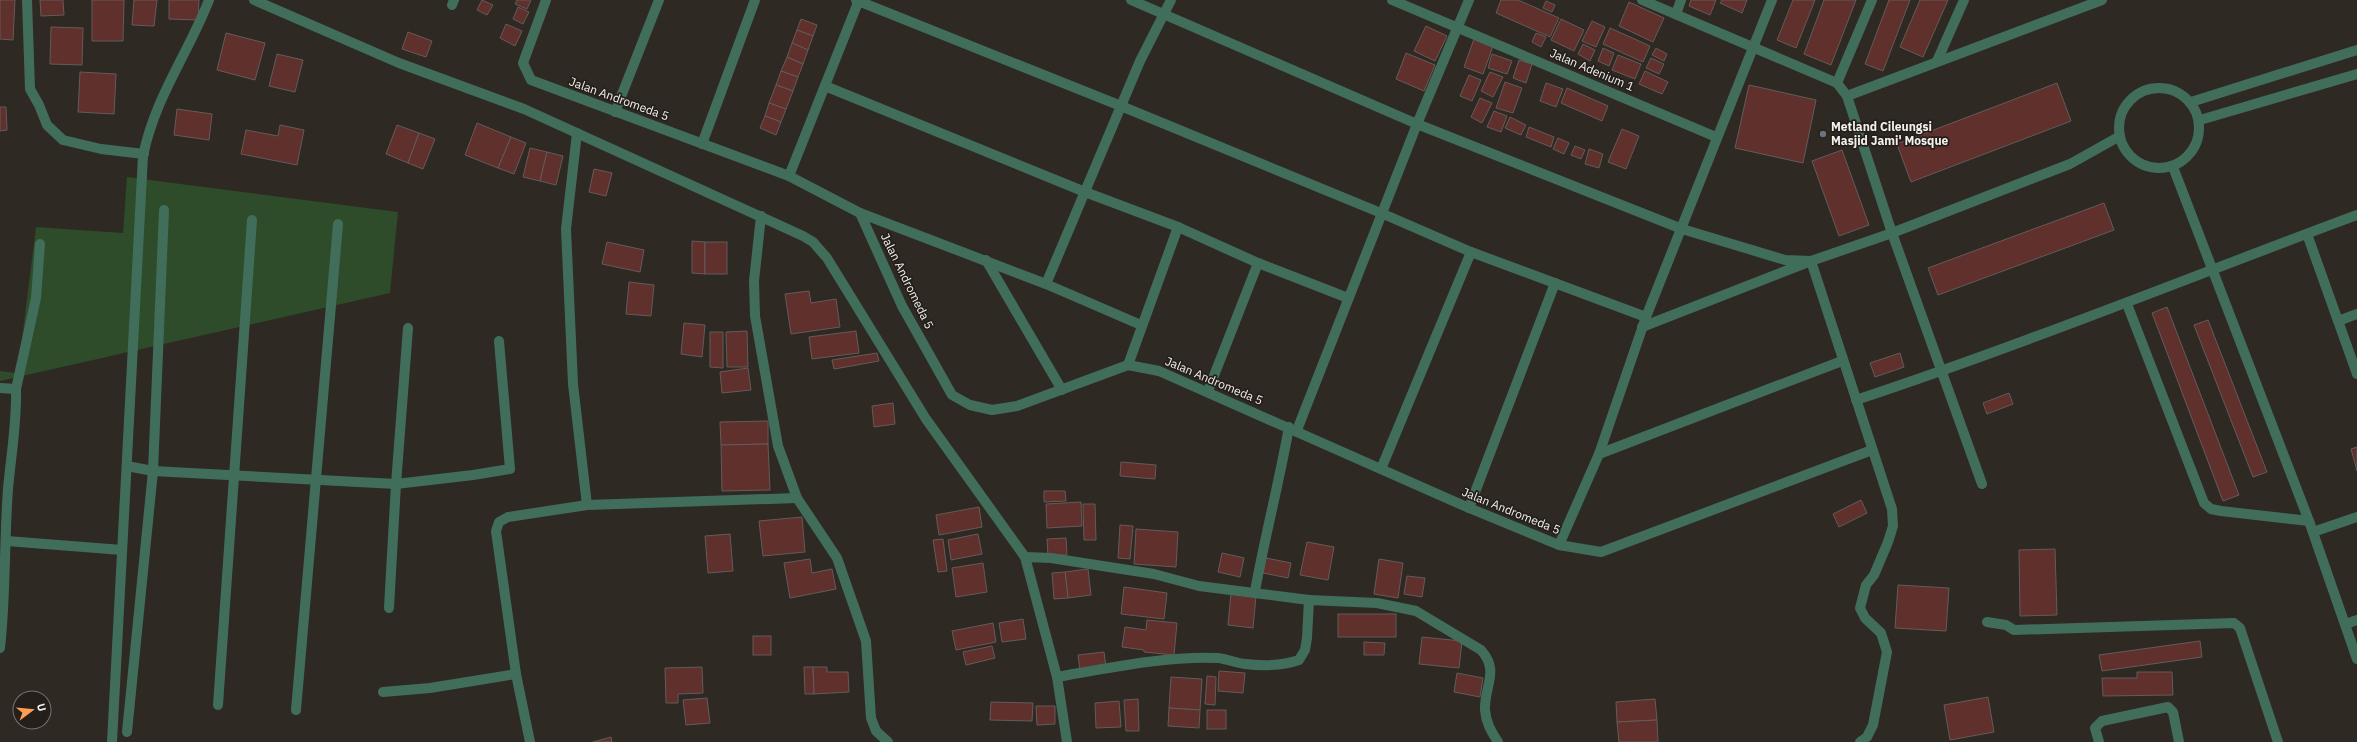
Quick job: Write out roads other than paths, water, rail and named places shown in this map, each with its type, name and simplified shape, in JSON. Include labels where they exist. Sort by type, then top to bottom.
[{"type":"street","points":[[27,0],[30,89],[39,104],[47,125],[63,140],[101,149],[144,154]]},
{"type":"street","points":[[112,742],[144,154],[152,120],[160,98],[200,24],[209,0]]},
{"type":"street","points":[[254,0],[399,63],[524,110],[577,133],[803,236],[822,251],[926,420],[1025,557],[1056,677],[1067,742]]},
{"type":"street","name":"Jalan Andromeda 5","points":[[546,0],[523,63],[530,80],[789,176],[860,213],[902,306],[952,395],[970,406],[992,410],[1018,406],[1128,365],[1159,371],[1208,391],[1469,508],[1560,545],[1601,552],[1872,450]]},
{"type":"street","points":[[615,112],[659,0]]},
{"type":"street","points":[[702,144],[755,0]]},
{"type":"street","points":[[789,176],[858,0],[1121,106],[1381,213],[1471,252],[1646,317]]},
{"type":"street","points":[[1131,0],[1417,124],[1682,229],[1785,260],[1811,261]]},
{"type":"street","points":[[1046,284],[1140,61],[1171,0]]},
{"type":"street","name":"Jalan Adenium 1","points":[[1392,0],[1716,137]]},
{"type":"street","points":[[1255,591],[1265,535],[1271,520],[1280,477],[1293,429],[1469,0]]},
{"type":"street","points":[[1642,0],[1751,48],[1838,83],[1847,96],[1892,233],[1982,484]]},
{"type":"street","points":[[1676,14],[1681,0]]},
{"type":"street","points":[[1560,545],[1599,454],[1642,327],[1682,229],[1751,48],[1772,0]]},
{"type":"street","points":[[1838,83],[1872,0]]},
{"type":"street","points":[[1937,61],[1964,0]]},
{"type":"street","points":[[1847,96],[2102,0]]},
{"type":"street","points":[[2191,102],[2357,50]]},
{"type":"street","points":[[2200,120],[2357,74]]},
{"type":"street","points":[[825,86],[1085,192],[1178,227],[1258,263],[1348,298]]},
{"type":"street","points":[[2149,87],[2172,88],[2191,102],[2200,120],[2195,148],[2173,167],[2152,169],[2132,160],[2120,142],[2118,119],[2129,99],[2149,87]]},
{"type":"street","points":[[577,133],[566,229],[573,384],[587,505]]},
{"type":"street","points":[[1642,327],[1811,261],[1892,233],[2070,164],[2120,136]]},
{"type":"street","points":[[2173,167],[2214,270],[2309,521],[2357,659]]},
{"type":"street","points":[[127,732],[153,471],[164,210]]},
{"type":"street","points":[[860,213],[986,260],[1141,325]]},
{"type":"street","points":[[1856,400],[1942,371],[2127,304],[2357,215]]},
{"type":"street","points":[[761,216],[754,281],[755,316],[778,446],[797,498],[837,558],[866,641],[871,718],[876,731],[888,742]]},
{"type":"street","points":[[218,705],[252,220]]},
{"type":"street","points":[[296,710],[338,224]]},
{"type":"street","points":[[1128,365],[1141,325],[1178,227]]},
{"type":"street","points":[[2307,234],[2357,374]]},
{"type":"street","points":[[0,648],[3,576],[7,541],[4,489],[17,414],[16,389],[36,298],[40,244]]},
{"type":"street","points":[[1381,469],[1471,252]]},
{"type":"street","points":[[986,260],[1062,390]]},
{"type":"street","points":[[1811,261],[1842,361],[1892,509],[1892,526],[1874,576],[1866,584],[1860,608],[1865,618],[1880,634],[1886,652],[1873,725],[1867,737],[1860,742]]},
{"type":"street","points":[[1208,391],[1258,263]]},
{"type":"street","points":[[1469,508],[1555,283]]},
{"type":"street","points":[[2127,304],[2204,503],[2211,509],[2221,511],[2309,521]]},
{"type":"street","points":[[2338,321],[2357,314]]},
{"type":"street","points":[[390,608],[396,484],[408,328]]},
{"type":"street","points":[[128,466],[153,471],[396,484],[510,469],[499,341]]},
{"type":"street","points":[[1599,454],[1842,361]]},
{"type":"street","points":[[0,388],[16,389]]},
{"type":"street","points":[[530,742],[516,674],[496,531],[499,522],[508,517],[523,513],[587,505],[797,498]]},
{"type":"street","points":[[2313,532],[2357,517]]},
{"type":"street","points":[[7,541],[122,550]]},
{"type":"street","points":[[1025,557],[1052,558],[1154,574],[1199,586],[1255,591],[1277,597],[1377,603],[1416,611],[1482,650],[1488,658],[1492,667],[1485,708],[1488,725],[1498,742]]},
{"type":"street","points":[[1056,677],[1171,660],[1219,658],[1245,664],[1268,666],[1289,664],[1299,660],[1305,650],[1309,600]]},
{"type":"street","points":[[2346,624],[2357,620]]},
{"type":"street","points":[[1987,622],[2006,625],[2014,630],[2234,623],[2240,628],[2278,742]]},
{"type":"street","points":[[383,692],[430,688],[516,674]]},
{"type":"street","points":[[2099,742],[2094,728],[2102,721],[2168,706],[2173,712],[2179,742]]},
{"type":"place","name":"Metland Cileungsi Masjid Jami' Mosque","points":[[1823,134]]}]
